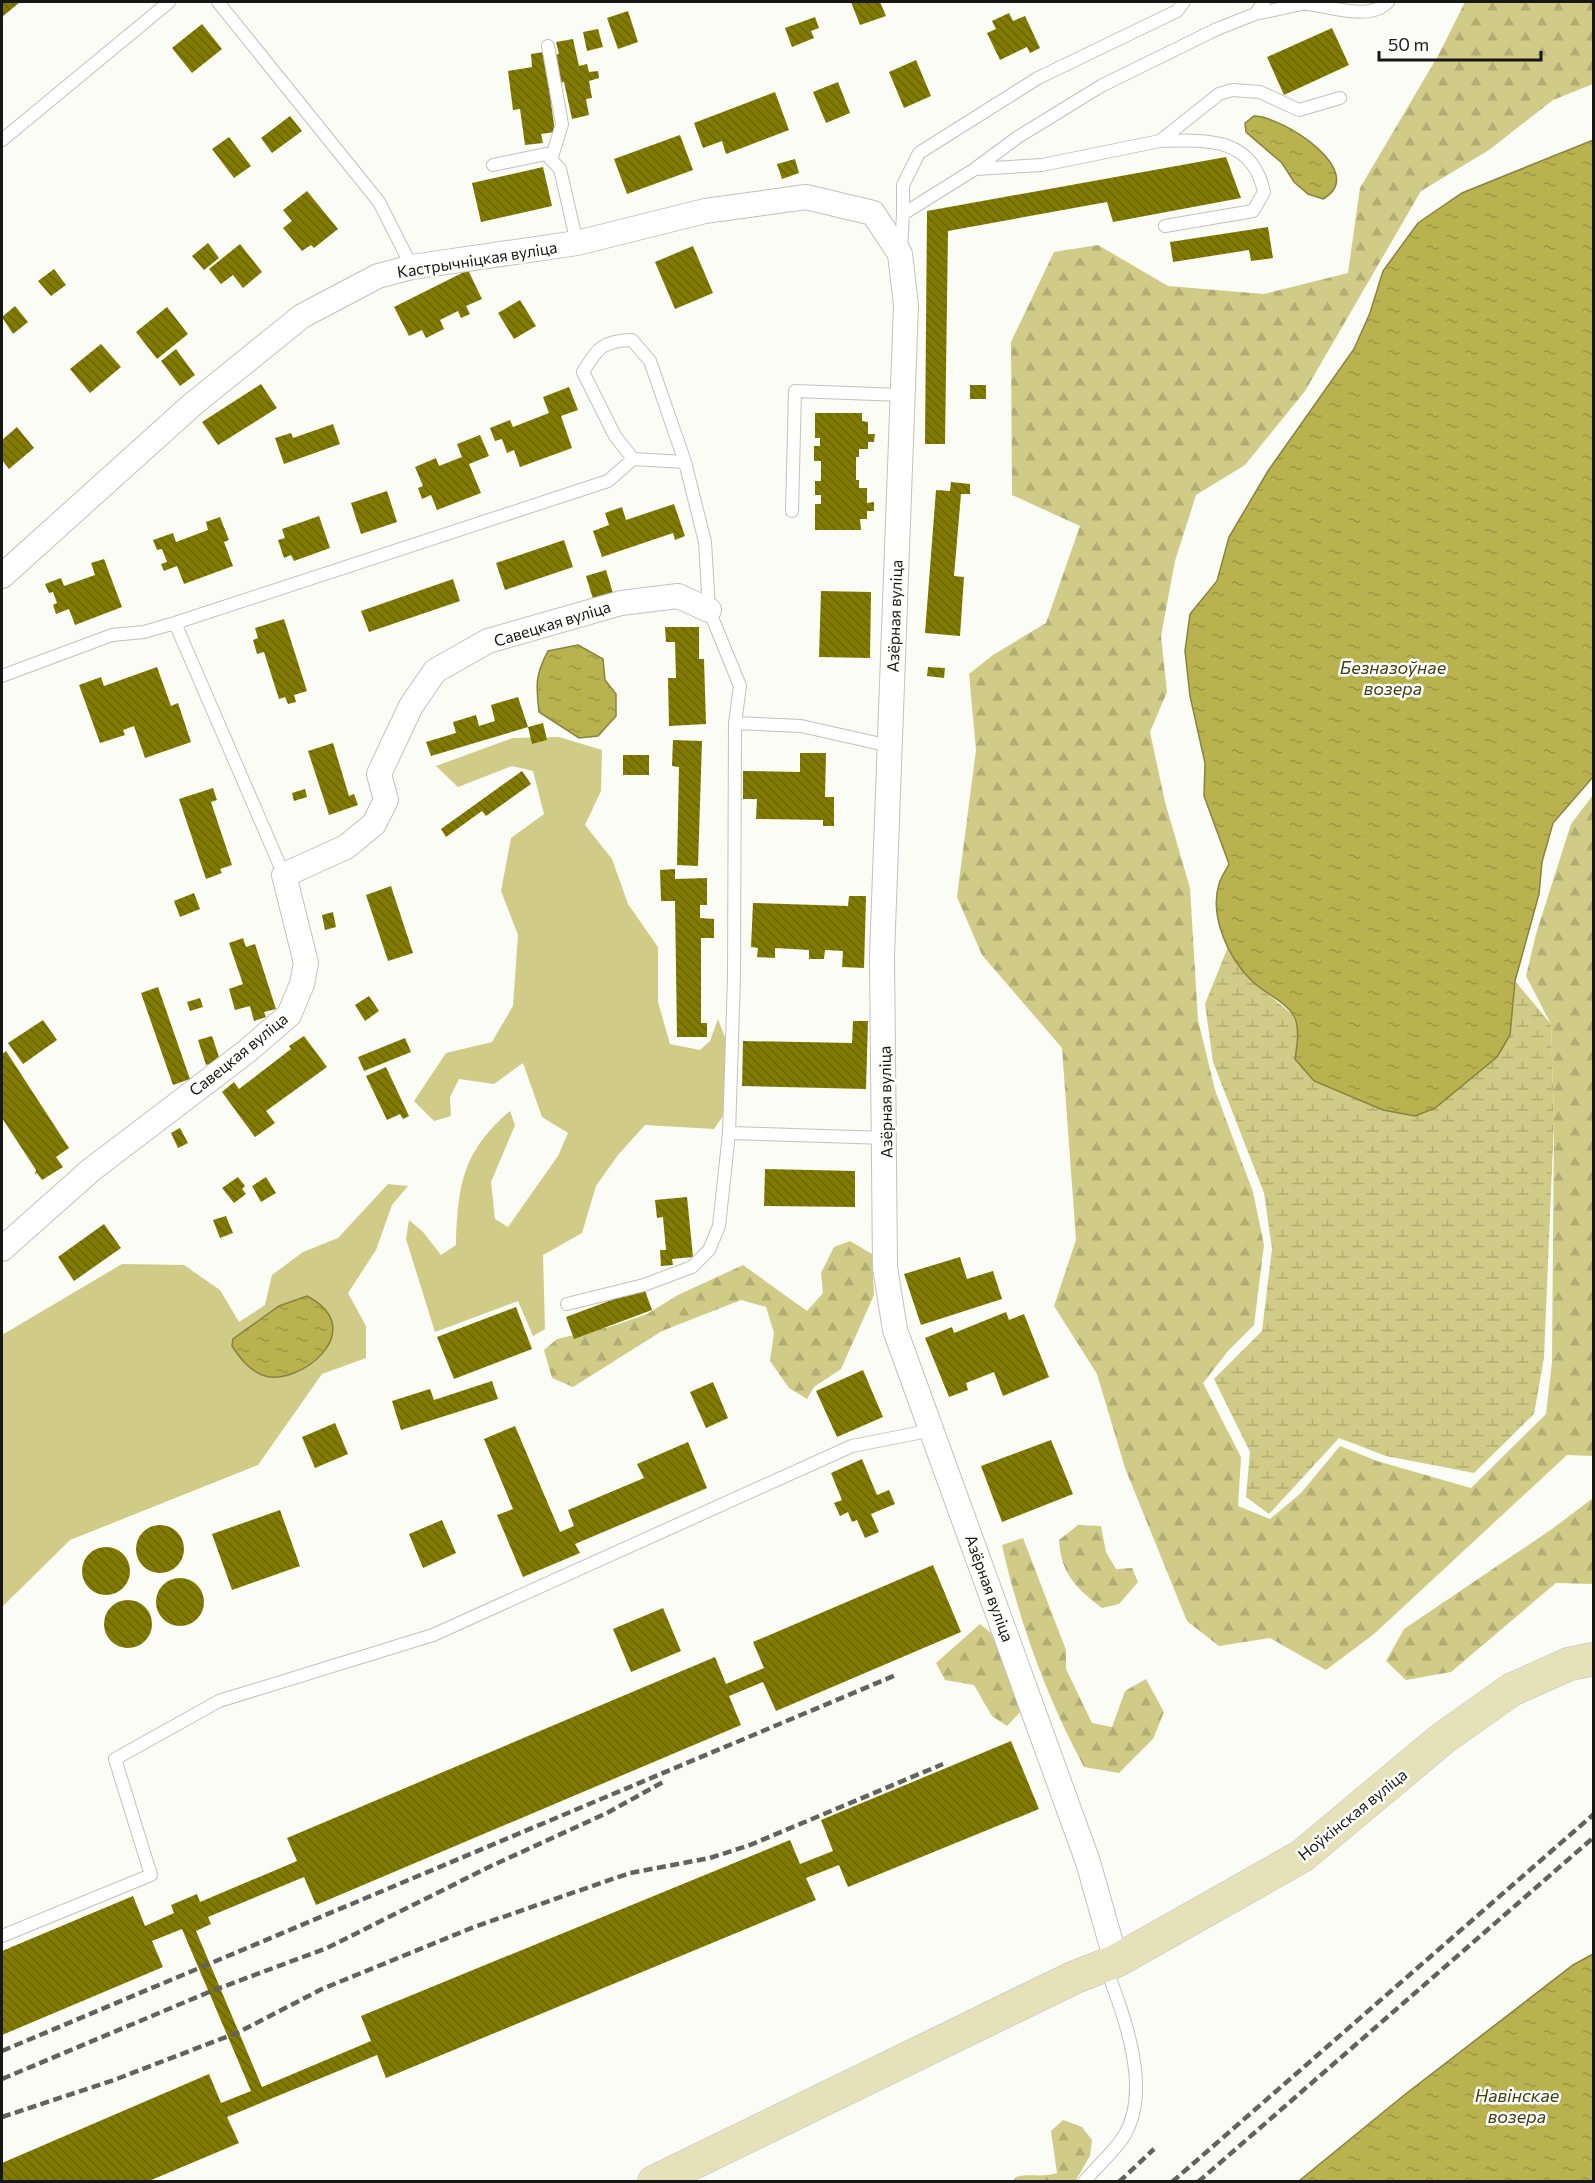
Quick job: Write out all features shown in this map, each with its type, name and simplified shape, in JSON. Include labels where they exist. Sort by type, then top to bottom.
[{"type":"main road","name":"Ноўкінская вуліца","points":[[654,2181],[1073,1978],[1110,1963],[1302,1856],[1442,1740],[1511,1690],[1569,1664],[1593,1659]]},
{"type":"street","name":"Кастрычніцкая вуліца","points":[[2,576],[193,404],[302,316],[378,276],[412,267],[577,243],[705,211],[806,197],[873,213]]},
{"type":"street","name":"Азёрная вуліца","points":[[873,213],[900,254],[906,305],[882,955],[886,1138],[885,1267],[895,1330],[1088,1862],[1110,1963]]},
{"type":"street","name":"Савецкая вуліца","points":[[2,1249],[91,1170],[289,1015],[302,984],[306,963],[284,875],[346,847],[374,824],[386,800],[379,774],[411,706],[435,671],[488,641],[621,603],[678,596],[709,610]]},
{"type":"lane","points":[[2,140],[169,2]]},
{"type":"lane","points":[[218,2],[379,202],[412,267]]},
{"type":"lane","points":[[900,254],[903,185],[920,153],[1038,78],[1177,10],[1184,2]]},
{"type":"lane","points":[[1255,14],[1264,2]]},
{"type":"lane","points":[[903,214],[975,169],[1018,137],[1101,86],[1216,29],[1255,14],[1310,3],[1365,12],[1384,6],[1388,2]]},
{"type":"lane","points":[[548,46],[562,124],[551,160]]},
{"type":"lane","points":[[1160,141],[1219,94],[1232,90],[1260,92],[1299,110],[1340,98]]},
{"type":"lane","points":[[975,169],[1042,165],[1160,141],[1207,140],[1238,149],[1259,172],[1264,192],[1253,211],[1165,226]]},
{"type":"lane","points":[[492,165],[546,154],[560,169],[577,243]]},
{"type":"lane","points":[[567,1304],[644,1285],[682,1271],[692,1267],[709,1250],[719,1226],[729,1133],[734,978],[735,723],[740,686],[709,610],[705,542],[685,462],[650,361],[632,340],[612,341],[596,350],[583,372],[615,436],[633,459]]},
{"type":"lane","points":[[792,511],[795,391],[902,395]]},
{"type":"lane","points":[[2,676],[112,634],[144,632],[175,623],[608,481],[633,459],[685,462]]},
{"type":"lane","points":[[175,623],[284,875]]},
{"type":"lane","points":[[735,723],[801,726],[890,746]]},
{"type":"lane","points":[[729,1133],[886,1138]]},
{"type":"lane","points":[[2,1936],[151,1875],[115,1759],[219,1701],[434,1635],[852,1446],[933,1430]]},
{"type":"lane","points":[[1084,2181],[1124,2136],[1137,2101],[1135,2062],[1110,1963]]},
{"type":"green space","points":[[1465,2],[1593,2],[1593,84],[1553,100],[1489,150],[1421,191],[1305,391],[1245,465],[1196,495],[1175,561],[1161,636],[1167,692],[1150,732],[1165,802],[1190,888],[1198,1020],[1215,1090],[1253,1192],[1264,1245],[1254,1325],[1228,1351],[1203,1383],[1241,1457],[1238,1506],[1270,1519],[1301,1493],[1340,1446],[1377,1461],[1471,1488],[1546,1414],[1552,1362],[1554,1120],[1551,1024],[1526,976],[1536,934],[1571,824],[1593,795],[1593,1456],[1567,1455],[1374,1634],[1326,1670],[1270,1638],[1219,1646],[1187,1621],[1125,1468],[1097,1374],[1054,1306],[1076,1240],[1062,1048],[982,955],[957,897],[976,750],[969,674],[993,655],[1046,623],[1080,526],[1012,495],[1011,342],[1054,252],[1098,245],[1168,286],[1264,294],[1348,273],[1360,188],[1439,54]]},
{"type":"green space","points":[[559,737],[602,750],[601,791],[585,825],[612,859],[628,904],[658,947],[658,1002],[670,1044],[700,1050],[710,1041],[718,1019],[729,1048],[723,1116],[714,1129],[645,1125],[618,1155],[596,1186],[582,1233],[543,1255],[545,1329],[533,1336],[518,1301],[435,1332],[406,1239],[409,1220],[423,1232],[441,1255],[456,1245],[461,1187],[472,1156],[494,1126],[510,1111],[515,1125],[491,1182],[495,1219],[508,1227],[558,1156],[568,1133],[542,1117],[523,1063],[494,1084],[459,1079],[450,1097],[451,1116],[434,1121],[414,1101],[446,1053],[492,1042],[513,1006],[518,935],[501,891],[511,838],[544,814],[533,771],[512,766],[458,787],[436,766],[513,738]]},
{"type":"green space","points":[[1228,947],[1239,966],[1253,982],[1292,1014],[1298,1030],[1295,1059],[1510,1035],[1515,981],[1551,1024],[1554,1120],[1544,1358],[1534,1414],[1474,1473],[1386,1456],[1339,1438],[1269,1514],[1246,1497],[1250,1452],[1214,1379],[1262,1331],[1272,1249],[1264,1193],[1213,1062],[1205,1004]]},
{"type":"green space","points":[[388,1184],[408,1186],[392,1205],[376,1250],[348,1293],[366,1326],[366,1358],[322,1374],[258,1465],[70,1540],[2,1607],[2,1335],[122,1264],[184,1265],[220,1290],[239,1322],[265,1305],[272,1275],[303,1252],[338,1238]]},
{"type":"green space","points":[[850,1241],[872,1254],[874,1295],[841,1369],[814,1387],[807,1399],[789,1388],[770,1361],[774,1333],[766,1307],[741,1300],[662,1331],[573,1387],[552,1378],[544,1350],[557,1339],[613,1326],[647,1314],[678,1295],[743,1265],[807,1311],[823,1293],[821,1273],[834,1247]]},
{"type":"green space","points":[[1593,1498],[1593,1584],[1556,1583],[1451,1672],[1406,1680],[1386,1661],[1404,1629],[1552,1529]]},
{"type":"green space","points":[[1078,1525],[1101,1526],[1106,1552],[1116,1569],[1132,1568],[1138,1582],[1119,1604],[1102,1608],[1077,1587],[1067,1571],[1060,1552],[1059,1540]]},
{"type":"green space","points":[[1023,1538],[1066,1650],[1066,1669],[1092,1723],[1112,1727],[1125,1691],[1146,1679],[1164,1712],[1153,1739],[1119,1773],[1084,1767],[1046,1687],[1017,1602],[1002,1545]]},
{"type":"green space","points":[[980,1624],[991,1633],[1022,1710],[1007,1726],[992,1716],[974,1685],[945,1680],[936,1663]]},
{"type":"green space","points":[[1063,2120],[1082,2127],[1092,2140],[1090,2156],[1076,2180],[1013,2181],[1016,2177],[1021,2176],[1057,2173],[1051,2131]]},
{"type":"water","points":[[1254,116],[1267,118],[1283,125],[1317,147],[1329,161],[1336,175],[1335,188],[1323,199],[1308,194],[1294,182],[1282,163],[1246,132],[1245,123]]},
{"type":"water","name":"Безназоўнае возера","points":[[1593,140],[1593,777],[1553,823],[1542,862],[1539,894],[1515,981],[1510,1035],[1497,1057],[1435,1108],[1415,1116],[1383,1110],[1314,1081],[1295,1059],[1297,1024],[1292,1013],[1244,972],[1223,937],[1217,910],[1217,897],[1220,881],[1229,864],[1204,796],[1205,763],[1190,696],[1185,651],[1190,614],[1217,581],[1229,537],[1268,471],[1354,349],[1370,313],[1383,271],[1418,223],[1462,193]]},
{"type":"water","points":[[578,645],[603,659],[605,680],[616,694],[616,716],[598,736],[579,738],[539,712],[538,680],[548,651]]},
{"type":"water","points":[[307,1296],[325,1310],[333,1325],[331,1340],[322,1354],[309,1365],[293,1373],[276,1377],[262,1375],[253,1370],[232,1346],[233,1339],[279,1306]]},
{"type":"water","name":"Навінскае возера","points":[[1593,1954],[1593,2181],[1299,2181],[1403,2096],[1573,1965]]},
{"type":"building","points":[[2,2],[20,2],[2,17]]},
{"type":"building","points":[[851,2],[880,2],[886,16],[860,25]]},
{"type":"building","points":[[628,11],[638,42],[618,49],[607,18]]},
{"type":"building","points":[[1009,13],[1013,21],[1025,16],[1040,48],[1030,53],[1027,47],[1000,60],[987,33],[996,29],[992,21]]},
{"type":"building","points":[[815,17],[819,28],[811,31],[814,38],[792,47],[785,28]]},
{"type":"building","points":[[202,24],[222,49],[192,73],[172,48]]},
{"type":"building","points":[[1332,28],[1349,65],[1284,95],[1267,57]]},
{"type":"building","points":[[598,29],[603,47],[587,51],[583,32]]},
{"type":"building","points":[[573,39],[579,66],[587,64],[589,72],[598,71],[599,78],[589,81],[592,98],[586,99],[589,115],[572,119],[564,82],[559,83],[553,55],[559,54],[556,42]]},
{"type":"building","points":[[544,52],[555,132],[541,134],[543,143],[525,145],[520,109],[513,110],[508,71],[532,67],[531,54]]},
{"type":"building","points":[[916,60],[931,96],[904,108],[889,72]]},
{"type":"building","points":[[838,82],[850,113],[826,123],[813,92]]},
{"type":"building","points":[[775,92],[789,130],[726,154],[722,141],[703,148],[694,123]]},
{"type":"building","points":[[290,116],[302,131],[272,153],[261,138]]},
{"type":"building","points":[[680,135],[693,170],[627,194],[614,159]]},
{"type":"building","points":[[229,137],[251,166],[234,178],[212,149]]},
{"type":"building","points":[[1226,157],[1241,198],[1113,222],[1107,202],[948,231],[945,444],[925,444],[927,211]]},
{"type":"building","points":[[795,159],[799,173],[782,179],[777,164]]},
{"type":"building","points":[[543,167],[552,206],[481,222],[472,183]]},
{"type":"building","points":[[307,191],[338,229],[314,248],[311,245],[302,251],[283,228],[292,221],[283,210]]},
{"type":"building","points":[[1268,227],[1273,258],[1251,261],[1249,250],[1173,262],[1170,242]]},
{"type":"building","points":[[208,243],[219,258],[204,270],[192,256]]},
{"type":"building","points":[[240,244],[262,272],[243,288],[233,275],[221,284],[209,269]]},
{"type":"building","points":[[693,246],[713,293],[675,309],[655,262]]},
{"type":"building","points":[[54,269],[66,285],[51,296],[38,281]]},
{"type":"building","points":[[468,270],[482,299],[466,306],[470,314],[461,318],[458,311],[440,320],[444,329],[426,338],[422,330],[409,336],[394,307]]},
{"type":"building","points":[[520,300],[536,326],[514,339],[498,313]]},
{"type":"building","points":[[15,306],[28,322],[13,334],[2,317]]},
{"type":"building","points":[[167,307],[188,334],[157,359],[136,332]]},
{"type":"building","points":[[101,344],[121,367],[90,393],[70,369]]},
{"type":"building","points":[[176,349],[195,375],[180,386],[161,361]]},
{"type":"building","points":[[261,384],[277,408],[218,445],[202,422]]},
{"type":"building","points":[[970,385],[986,385],[986,399],[970,399]]},
{"type":"building","points":[[569,387],[578,410],[561,416],[572,448],[520,467],[514,450],[507,453],[502,439],[495,441],[490,428],[510,420],[513,427],[549,413],[543,397]]},
{"type":"building","points":[[815,413],[862,413],[862,421],[868,422],[868,434],[875,434],[874,442],[868,442],[868,449],[859,449],[859,457],[856,457],[856,480],[859,480],[859,488],[867,488],[867,503],[874,502],[874,511],[867,511],[867,519],[860,519],[861,530],[815,530],[815,504],[821,504],[821,495],[815,495],[815,481],[821,481],[821,461],[814,461],[814,446],[820,446],[820,438],[815,438]]},
{"type":"building","points":[[333,424],[340,444],[284,464],[275,438],[291,433],[293,438]]},
{"type":"building","points":[[17,427],[34,448],[9,469],[2,460],[2,440]]},
{"type":"building","points":[[480,435],[489,456],[469,464],[481,493],[437,510],[431,495],[422,499],[418,488],[423,486],[415,467],[436,458],[439,466],[462,457],[457,444]]},
{"type":"building","points":[[951,482],[970,484],[970,494],[961,494],[954,576],[964,577],[960,636],[925,633],[936,490],[950,491]]},
{"type":"building","points":[[387,491],[397,522],[361,534],[351,503]]},
{"type":"building","points":[[674,504],[685,536],[675,540],[673,533],[602,557],[593,531],[609,525],[605,513],[622,507],[626,520]]},
{"type":"building","points":[[319,516],[330,548],[294,561],[291,555],[284,558],[278,540],[285,538],[282,529]]},
{"type":"building","points":[[220,517],[229,540],[224,542],[233,566],[184,584],[177,566],[164,571],[161,564],[167,562],[162,549],[157,550],[153,540],[173,533],[176,542],[208,530],[206,522]]},
{"type":"building","points":[[564,540],[573,567],[505,590],[496,563]]},
{"type":"building","points":[[104,559],[122,607],[75,625],[69,609],[56,614],[53,605],[57,603],[53,592],[49,593],[45,584],[61,578],[64,586],[95,575],[91,563]]},
{"type":"building","points":[[606,570],[613,593],[593,599],[586,576]]},
{"type":"building","points":[[453,579],[460,601],[369,632],[361,611]]},
{"type":"building","points":[[821,591],[871,592],[870,658],[819,657]]},
{"type":"building","points":[[284,619],[307,691],[294,695],[296,702],[288,704],[285,697],[279,699],[264,652],[257,654],[253,640],[258,638],[255,628]]},
{"type":"building","points":[[665,627],[699,627],[699,659],[704,659],[706,724],[669,726],[668,678],[676,678],[675,642],[666,642]]},
{"type":"building","points":[[157,667],[171,706],[178,703],[191,742],[145,758],[134,726],[123,730],[125,735],[100,743],[79,685],[101,677],[104,686]]},
{"type":"building","points":[[928,667],[945,668],[944,678],[927,676]]},
{"type":"building","points":[[518,697],[528,727],[431,756],[426,742],[456,733],[453,722],[476,715],[479,726],[495,721],[491,705]]},
{"type":"building","points":[[543,723],[547,740],[532,744],[528,727]]},
{"type":"building","points":[[673,740],[702,741],[698,866],[677,865],[679,767],[672,766]]},
{"type":"building","points":[[333,743],[349,796],[354,794],[358,805],[329,815],[308,751]]},
{"type":"building","points":[[800,753],[826,753],[825,797],[834,797],[834,826],[823,826],[823,820],[756,819],[757,799],[743,799],[743,771],[800,772]]},
{"type":"building","points":[[623,755],[649,755],[649,775],[623,775]]},
{"type":"building","points":[[522,771],[531,784],[486,816],[482,811],[446,837],[441,829]]},
{"type":"building","points":[[213,788],[217,800],[211,802],[232,865],[220,869],[222,873],[206,879],[179,799]]},
{"type":"building","points":[[305,789],[307,797],[294,801],[292,793]]},
{"type":"building","points":[[675,869],[675,879],[707,878],[707,905],[700,905],[700,918],[714,919],[714,938],[701,938],[701,1023],[707,1023],[707,1037],[677,1037],[675,901],[661,901],[660,870]]},
{"type":"building","points":[[391,886],[413,953],[388,961],[366,895]]},
{"type":"building","points":[[194,893],[200,909],[180,917],[174,901]]},
{"type":"building","points":[[849,896],[866,896],[864,968],[842,967],[843,951],[825,950],[824,959],[809,959],[809,950],[775,948],[775,958],[757,957],[758,948],[751,947],[753,903],[848,906]]},
{"type":"building","points":[[333,912],[336,927],[325,930],[322,915]]},
{"type":"building","points":[[243,938],[246,947],[255,944],[276,1009],[264,1012],[266,1017],[254,1021],[250,1006],[235,1010],[229,989],[243,984],[229,943]]},
{"type":"building","points":[[158,987],[190,1079],[173,1085],[141,993]]},
{"type":"building","points":[[369,996],[379,1011],[365,1021],[355,1005]]},
{"type":"building","points":[[200,998],[203,1007],[190,1011],[187,1002]]},
{"type":"building","points":[[43,1020],[57,1040],[23,1064],[8,1043]]},
{"type":"building","points":[[853,1021],[868,1021],[866,1089],[742,1086],[743,1041],[852,1043]]},
{"type":"building","points":[[212,1036],[220,1060],[206,1065],[198,1040]]},
{"type":"building","points":[[304,1036],[327,1067],[266,1111],[275,1123],[255,1137],[222,1092],[234,1082],[239,1089],[291,1049],[289,1046]]},
{"type":"building","points":[[405,1038],[411,1052],[364,1071],[358,1057]]},
{"type":"building","points":[[6,1051],[69,1148],[56,1157],[63,1167],[42,1180],[37,1173],[35,1175],[36,1170],[2,1118],[2,1054]]},
{"type":"building","points":[[386,1067],[409,1116],[403,1119],[400,1114],[387,1120],[366,1076]]},
{"type":"building","points":[[180,1128],[188,1143],[178,1148],[171,1133]]},
{"type":"building","points":[[765,1169],[855,1171],[855,1207],[764,1206]]},
{"type":"building","points":[[238,1177],[245,1186],[242,1189],[246,1194],[234,1203],[222,1188]]},
{"type":"building","points":[[266,1177],[276,1193],[261,1202],[252,1186]]},
{"type":"building","points":[[687,1197],[693,1257],[672,1259],[673,1265],[661,1266],[660,1250],[666,1250],[663,1217],[657,1218],[655,1200]]},
{"type":"building","points":[[226,1216],[233,1233],[220,1238],[213,1220]]},
{"type":"building","points":[[104,1224],[121,1248],[74,1281],[58,1257]]},
{"type":"building","points":[[960,1257],[967,1279],[993,1271],[1002,1299],[921,1325],[904,1274]]},
{"type":"building","points":[[644,1288],[652,1310],[574,1339],[566,1317]]},
{"type":"building","points":[[516,1307],[532,1349],[454,1379],[437,1337]]},
{"type":"building","points":[[1006,1312],[1009,1320],[1024,1314],[1049,1377],[1003,1396],[994,1372],[966,1383],[968,1390],[949,1397],[925,1338],[952,1327],[954,1333]]},
{"type":"building","points":[[863,1370],[883,1417],[837,1437],[816,1391]]},
{"type":"building","points":[[492,1381],[498,1399],[401,1430],[392,1401],[430,1389],[434,1400]]},
{"type":"building","points":[[713,1382],[728,1418],[706,1428],[690,1392]]},
{"type":"building","points":[[335,1423],[348,1454],[315,1468],[302,1437]]},
{"type":"building","points":[[515,1426],[560,1532],[574,1526],[568,1510],[644,1478],[637,1464],[688,1442],[707,1488],[575,1544],[580,1553],[523,1577],[497,1515],[513,1509],[484,1439]]},
{"type":"building","points":[[1051,1440],[1073,1494],[1002,1522],[981,1466]]},
{"type":"building","points":[[862,1459],[877,1495],[889,1490],[895,1504],[871,1514],[879,1532],[865,1538],[857,1520],[852,1522],[848,1512],[840,1516],[834,1503],[842,1500],[831,1473]]},
{"type":"building","points":[[280,1510],[300,1566],[232,1590],[212,1534]]},
{"type":"building","points":[[442,1520],[456,1553],[423,1568],[409,1534]]},
{"type":"building","points":[[155,1525],[165,1525],[180,1535],[184,1549],[180,1563],[174,1569],[165,1573],[155,1573],[140,1563],[136,1554],[136,1544],[146,1529]]},
{"type":"building","points":[[101,1547],[111,1547],[126,1557],[130,1571],[126,1585],[120,1591],[111,1595],[101,1595],[86,1585],[82,1576],[82,1566],[92,1551]]},
{"type":"building","points":[[933,1565],[961,1632],[776,1711],[763,1682],[729,1696],[741,1725],[316,1905],[304,1877],[208,1917],[211,1924],[196,1931],[262,2087],[371,2041],[361,2016],[790,1840],[800,1864],[833,1851],[821,1820],[1011,1741],[1039,1809],[848,1887],[839,1865],[806,1878],[816,1900],[386,2078],[377,2055],[227,2117],[239,2143],[149,2181],[2,2181],[2,2163],[209,2074],[221,2103],[251,2091],[182,1929],[152,1941],[163,1967],[2,2035],[2,1951],[133,1896],[145,1926],[174,1913],[171,1905],[197,1894],[200,1902],[297,1861],[287,1838],[715,1657],[726,1684],[764,1668],[753,1642]]},
{"type":"building","points":[[175,1578],[185,1578],[200,1588],[204,1602],[200,1616],[194,1622],[185,1626],[175,1626],[160,1616],[156,1607],[156,1597],[166,1582]]},
{"type":"building","points":[[123,1600],[133,1600],[148,1610],[152,1624],[148,1638],[142,1644],[133,1648],[123,1648],[108,1638],[104,1629],[104,1619],[114,1604]]},
{"type":"building","points":[[663,1608],[681,1651],[631,1672],[613,1629]]},
{"type":"railway","points":[[2,2051],[896,1675]]},
{"type":"railway","points":[[2,2117],[114,2080],[239,2032],[322,1989],[474,1927],[630,1873],[710,1858],[750,1845],[943,1764]]},
{"type":"railway","points":[[2,2079],[209,1992],[327,1948],[491,1866],[607,1813],[663,1782]]},
{"type":"railway","points":[[1172,2182],[1594,1814]]},
{"type":"railway","points":[[1198,2182],[1594,1837]]},
{"type":"railway","points":[[1119,2182],[1154,2149]]}]
